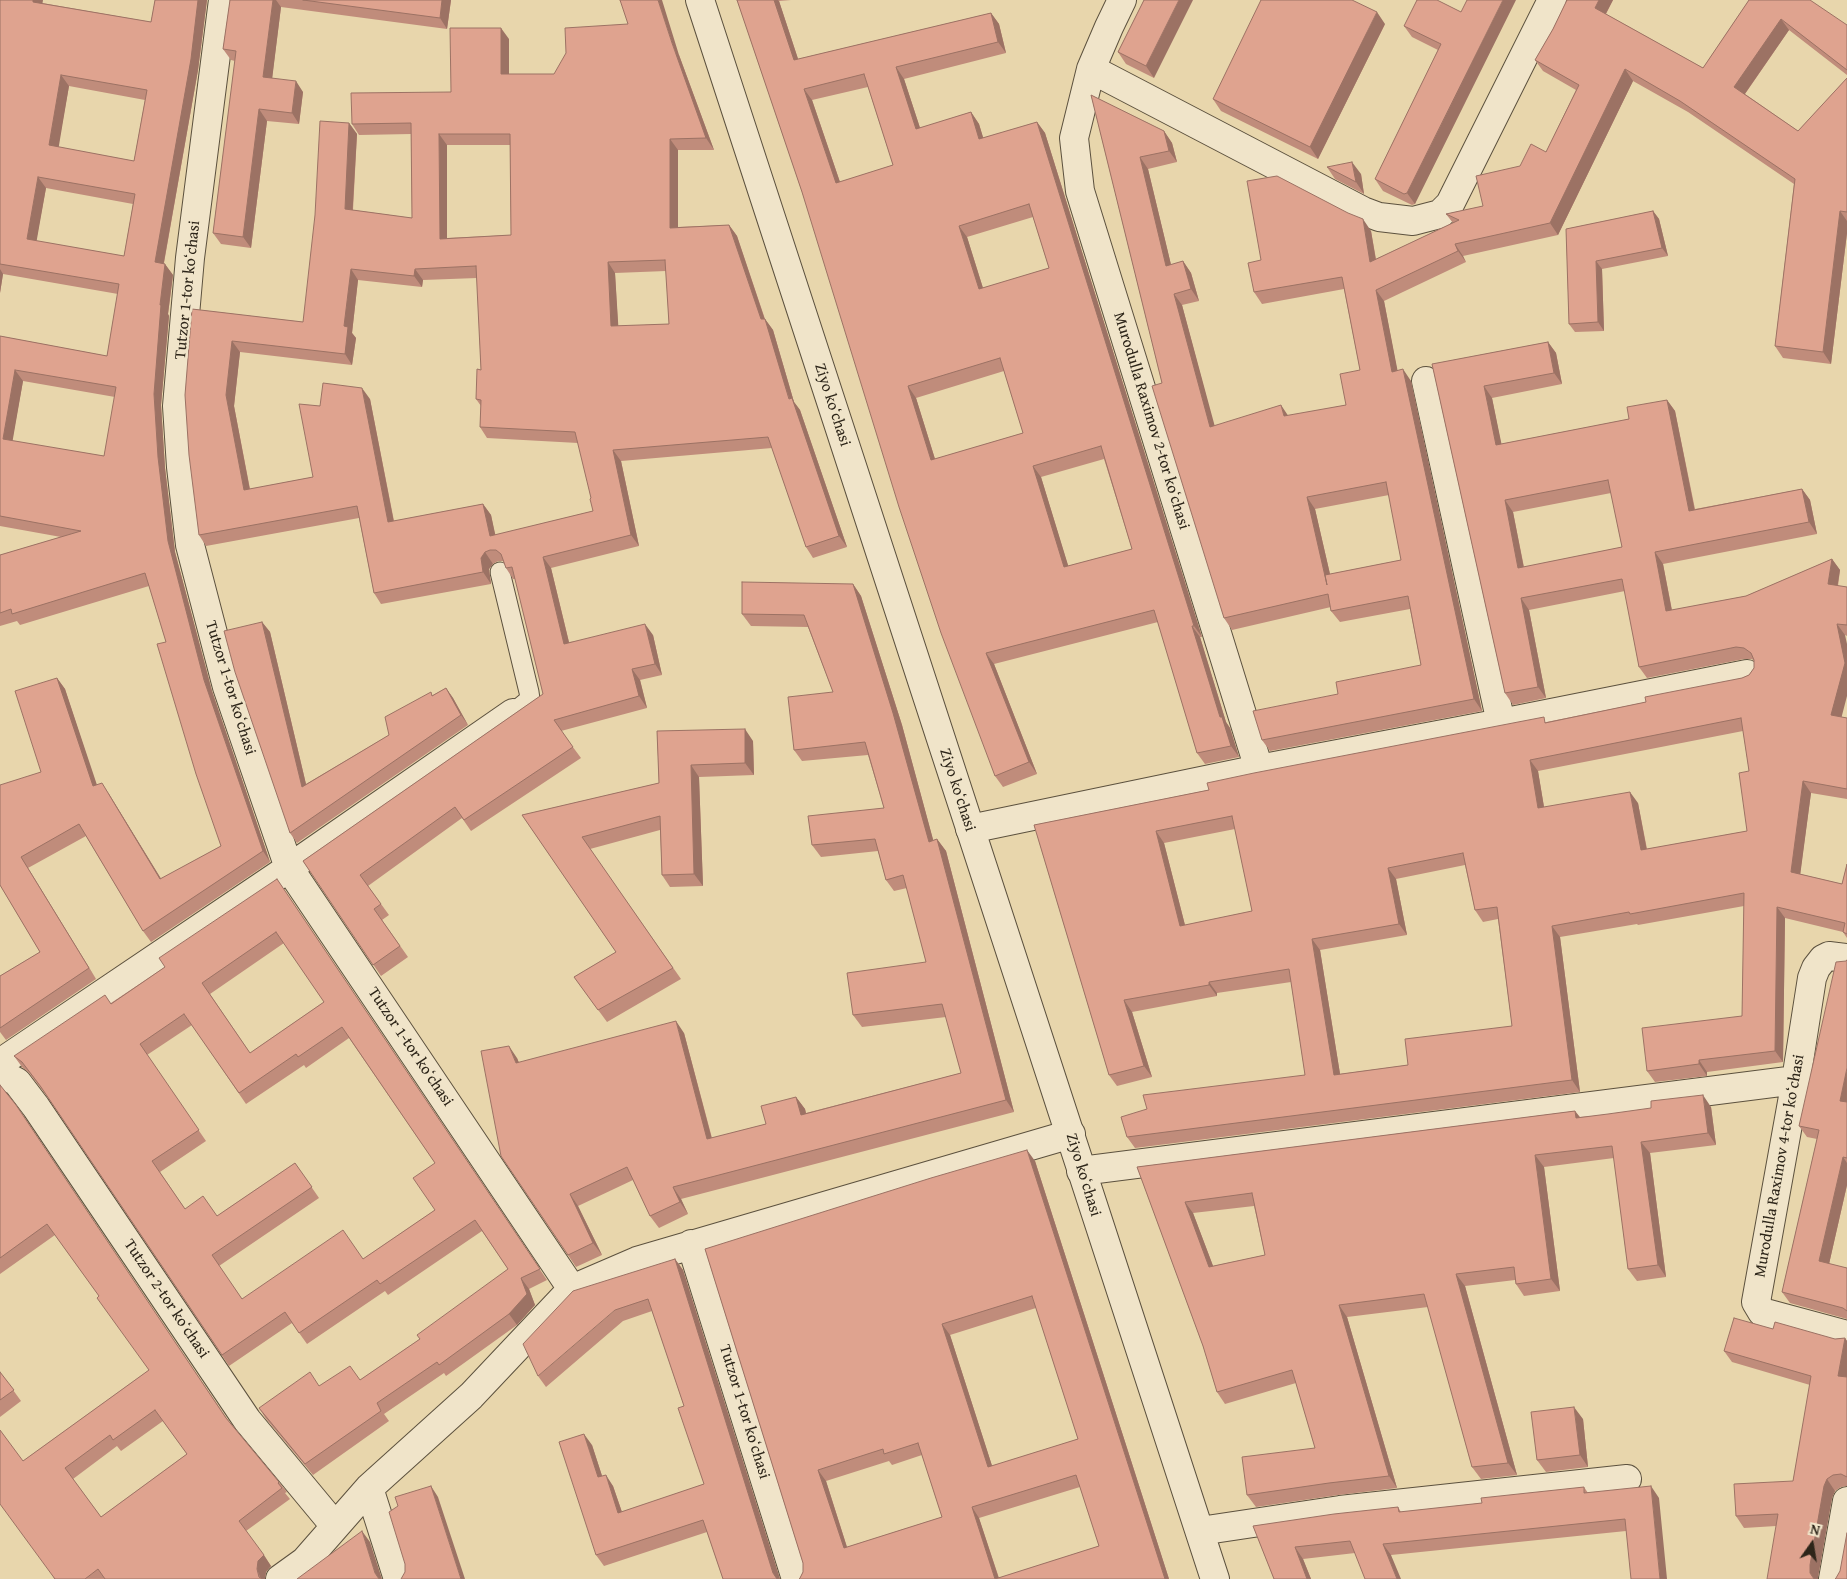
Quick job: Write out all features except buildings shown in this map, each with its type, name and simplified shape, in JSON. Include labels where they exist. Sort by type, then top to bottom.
[{"type":"street","name":"Tutzor 1-tor koʻchasi","points":[[223,0],[190,258],[177,406],[181,467],[190,545],[227,687],[289,868],[572,1289]]},
{"type":"street","name":"Ziyo koʻchasi","points":[[700,0],[1215,1579]]},
{"type":"street","name":"Murodulla Raximov 2-tor koʻchasi","points":[[1122,0],[1091,69],[1074,138],[1080,191],[1259,769]]},
{"type":"street","points":[[1091,69],[1363,211],[1379,217],[1413,222],[1440,214],[1450,204],[1552,0]]},
{"type":"street","points":[[1426,381],[1500,724]]},
{"type":"street","points":[[970,829],[1259,769],[1500,724],[1747,674]]},
{"type":"street","points":[[0,1063],[289,868],[513,713]]},
{"type":"street","name":"Murodulla Raximov 4-tor koʻchasi","points":[[1847,958],[1829,956],[1823,958],[1812,978],[1796,1080],[1756,1302],[1762,1312],[1847,1335]]},
{"type":"street","name":"Tutzor 2-tor koʻchasi","points":[[0,1073],[17,1082],[36,1107],[248,1420],[335,1526]]},
{"type":"street","points":[[1081,1171],[1796,1080]]},
{"type":"street","points":[[280,1579],[305,1561],[369,1488],[471,1396],[572,1289],[637,1261],[691,1244],[1071,1134]]},
{"type":"street","name":"Tutzor 1-tor koʻchasi","points":[[691,1244],[796,1579]]},
{"type":"street","points":[[1200,1531],[1340,1510],[1627,1479]]},
{"type":"street","points":[[369,1488],[398,1579]]},
{"type":"street","points":[[1833,1579],[1847,1501]]},
{"type":"lane","points":[[500,572],[530,699],[513,713]]}]
